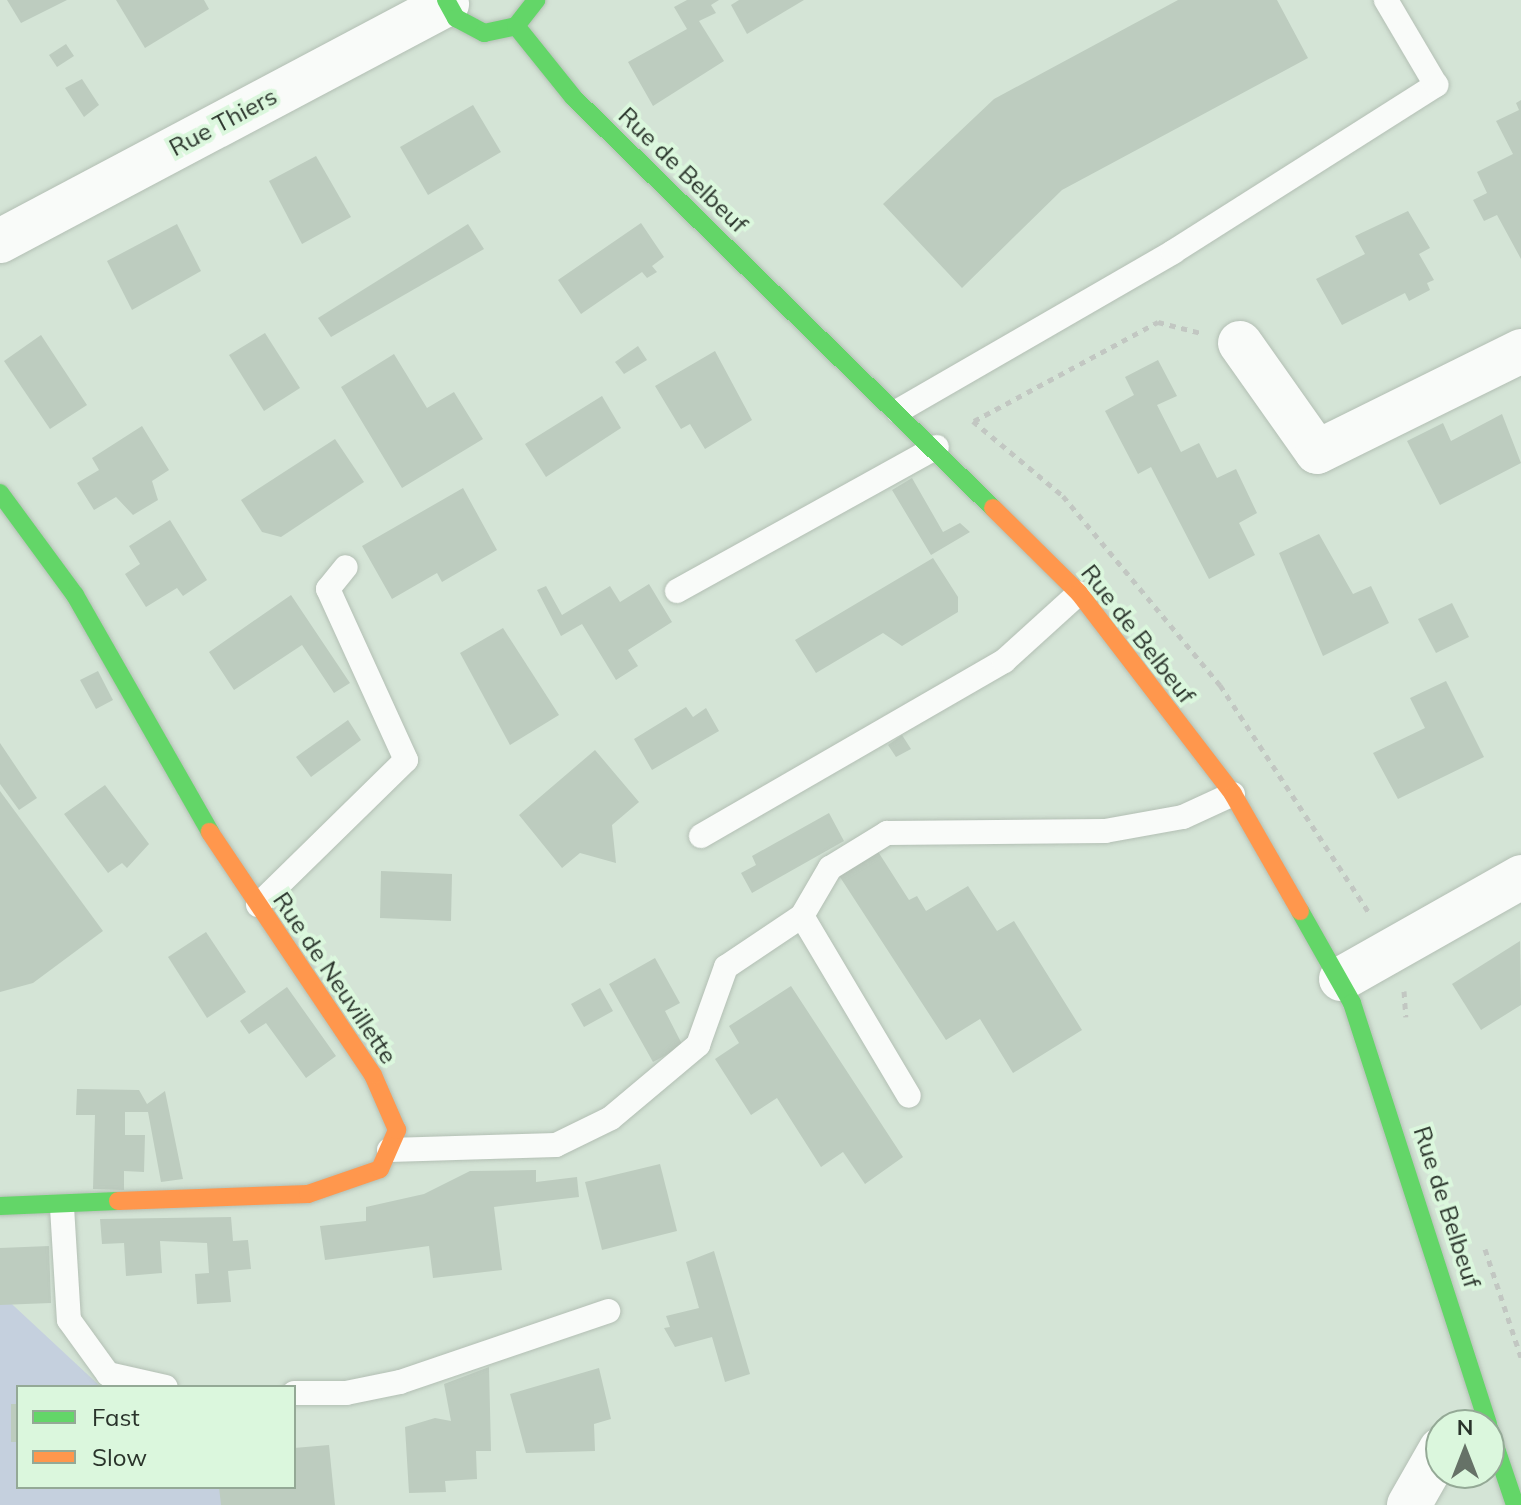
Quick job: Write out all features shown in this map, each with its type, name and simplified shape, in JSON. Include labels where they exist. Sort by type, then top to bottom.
[{"type":"street","points":[[446,2],[456,18],[484,33],[516,26],[536,0]]},
{"type":"street","name":"Rue Thiers","points":[[0,241],[446,2]]},
{"type":"street","name":"Rue de Belbeuf","points":[[516,26],[573,97],[937,447],[1079,593],[1233,794],[1341,979],[1428,1222],[1481,1409]]},
{"type":"street","points":[[1240,343],[1317,452],[1521,351]]},
{"type":"street","name":"Rue de Neuvillette","points":[[0,493],[75,595],[199,816],[373,1075],[397,1130],[389,1150]]},
{"type":"street","points":[[1341,979],[1521,877]]},
{"type":"street","points":[[0,1206],[62,1207],[308,1194],[380,1169],[389,1150]]},
{"type":"street","points":[[1409,1505],[1425,1477]]},
{"type":"street","name":"Rue de Belbeuf","points":[[1505,1477],[1515,1505]]},
{"type":"lane","points":[[898,411],[1173,252],[1436,85],[1386,0]]},
{"type":"lane","points":[[677,591],[937,447]]},
{"type":"lane","points":[[258,905],[288,883],[406,760],[328,589],[346,567]]},
{"type":"lane","points":[[701,836],[1004,661],[1079,593]]},
{"type":"lane","points":[[389,1150],[556,1145],[611,1118],[698,1045],[726,967],[802,916],[830,868],[887,833],[1105,831],[1183,817],[1233,794]]},
{"type":"lane","points":[[802,916],[909,1096]]},
{"type":"lane","points":[[62,1207],[69,1320],[108,1374],[157,1385]]},
{"type":"lane","points":[[296,1393],[346,1393],[400,1382],[608,1311]]},
{"type":"path","points":[[937,447],[982,415],[1158,322],[1240,343]]},
{"type":"shaded area","points":[[0,1293],[99,1385],[16,1385],[16,1489],[271,1489],[307,1505],[0,1505]]},
{"type":"building","points":[[7,0],[67,0],[21,23]]},
{"type":"building","points":[[116,0],[204,0],[209,9],[145,48]]},
{"type":"building","points":[[687,0],[719,0],[711,5],[716,13],[699,21],[724,61],[653,106],[628,62],[687,29],[674,7]]},
{"type":"building","points":[[739,0],[804,0],[747,34],[731,5]]},
{"type":"building","points":[[1178,0],[1277,0],[1308,58],[1062,190],[962,288],[883,204],[994,99]]},
{"type":"building","points":[[66,44],[74,56],[57,67],[49,55]]},
{"type":"building","points":[[82,79],[99,105],[84,117],[65,88]]},
{"type":"building","points":[[1521,100],[1521,259],[1497,215],[1484,221],[1473,200],[1487,193],[1477,172],[1513,154],[1496,121],[1519,110],[1516,103]]},
{"type":"building","points":[[473,105],[501,152],[428,195],[400,147]]},
{"type":"building","points":[[316,156],[351,217],[302,244],[269,181]]},
{"type":"building","points":[[1408,211],[1430,248],[1419,254],[1434,280],[1427,283],[1430,290],[1409,301],[1405,293],[1342,325],[1316,279],[1365,254],[1355,236]]},
{"type":"building","points":[[641,223],[664,257],[652,266],[657,272],[647,278],[642,272],[581,314],[558,280]]},
{"type":"building","points":[[177,224],[201,271],[132,310],[107,261]]},
{"type":"building","points":[[468,224],[484,249],[331,337],[318,318]]},
{"type":"building","points":[[265,333],[300,388],[264,411],[229,355]]},
{"type":"building","points":[[41,335],[87,405],[50,429],[4,361]]},
{"type":"building","points":[[638,346],[647,360],[624,374],[615,362]]},
{"type":"building","points":[[715,351],[752,420],[705,449],[690,424],[681,429],[655,386]]},
{"type":"building","points":[[394,354],[427,408],[454,392],[483,439],[402,488],[341,387]]},
{"type":"building","points":[[1158,360],[1177,396],[1157,405],[1181,452],[1199,443],[1217,478],[1236,469],[1257,513],[1239,523],[1255,555],[1209,579],[1151,467],[1138,474],[1105,411],[1134,395],[1125,377]]},
{"type":"building","points":[[602,396],[621,428],[546,477],[525,444]]},
{"type":"building","points":[[1502,414],[1521,463],[1440,505],[1407,441],[1443,423],[1451,441]]},
{"type":"building","points":[[142,426],[169,470],[152,481],[158,500],[133,515],[116,497],[94,510],[77,483],[99,470],[92,458]]},
{"type":"building","points":[[335,439],[364,482],[281,537],[262,532],[241,500]]},
{"type":"building","points":[[912,478],[943,532],[960,523],[970,532],[931,555],[892,490]]},
{"type":"building","points":[[463,488],[497,550],[442,582],[437,573],[392,599],[362,546]]},
{"type":"building","points":[[170,520],[207,580],[183,596],[177,588],[146,607],[125,574],[140,564],[129,546]]},
{"type":"building","points":[[1319,534],[1353,594],[1371,586],[1389,623],[1323,656],[1279,553]]},
{"type":"building","points":[[933,558],[958,597],[958,612],[902,646],[883,633],[816,673],[795,640]]},
{"type":"building","points":[[649,584],[672,622],[628,650],[638,666],[616,680],[582,624],[561,636],[537,590],[546,586],[562,615],[610,586],[620,602]]},
{"type":"building","points":[[291,595],[350,683],[334,693],[302,645],[234,690],[209,652]]},
{"type":"building","points":[[1452,603],[1469,637],[1436,653],[1418,619]]},
{"type":"building","points":[[503,628],[559,715],[510,745],[460,653]]},
{"type":"building","points":[[98,671],[113,700],[96,709],[80,680]]},
{"type":"building","points":[[1446,681],[1484,757],[1398,799],[1373,753],[1425,728],[1410,698]]},
{"type":"building","points":[[686,707],[693,717],[706,708],[719,731],[652,770],[634,739]]},
{"type":"building","points":[[348,720],[361,740],[311,777],[296,757]]},
{"type":"building","points":[[902,735],[911,749],[896,757],[888,745]]},
{"type":"building","points":[[0,743],[37,798],[19,810],[0,784]]},
{"type":"building","points":[[595,750],[639,802],[612,825],[616,863],[580,853],[562,868],[519,815]]},
{"type":"building","points":[[105,785],[149,844],[127,868],[122,863],[108,873],[64,814]]},
{"type":"building","points":[[0,791],[103,931],[33,983],[0,992]]},
{"type":"building","points":[[829,813],[844,841],[752,893],[741,873],[756,865],[752,856]]},
{"type":"building","points":[[877,850],[909,900],[917,896],[926,911],[968,886],[997,931],[1014,921],[1082,1030],[1013,1073],[980,1019],[946,1040],[838,874]]},
{"type":"building","points":[[381,871],[452,874],[451,921],[380,918]]},
{"type":"building","points":[[206,932],[246,992],[207,1018],[168,957]]},
{"type":"building","points":[[1520,941],[1521,1005],[1481,1030],[1452,984]]},
{"type":"building","points":[[655,958],[680,1003],[665,1011],[683,1046],[653,1062],[609,984]]},
{"type":"building","points":[[791,986],[903,1157],[865,1184],[843,1152],[821,1167],[777,1098],[751,1115],[715,1059],[739,1043],[729,1026]]},
{"type":"building","points":[[287,987],[336,1056],[306,1078],[266,1023],[249,1034],[240,1021]]},
{"type":"building","points":[[600,988],[613,1011],[584,1027],[571,1004]]},
{"type":"building","points":[[77,1089],[139,1090],[147,1104],[165,1091],[183,1179],[161,1182],[148,1112],[125,1112],[125,1135],[145,1135],[144,1172],[124,1171],[124,1190],[93,1189],[95,1115],[76,1115]]},
{"type":"building","points":[[660,1164],[677,1231],[602,1250],[585,1182]]},
{"type":"building","points":[[536,1170],[536,1182],[577,1177],[579,1197],[494,1207],[502,1270],[433,1278],[429,1246],[325,1260],[320,1226],[366,1221],[366,1207],[424,1194],[470,1171]]},
{"type":"building","points":[[231,1217],[233,1241],[248,1240],[251,1269],[228,1271],[231,1302],[197,1304],[195,1274],[209,1273],[207,1243],[160,1241],[162,1273],[126,1276],[124,1243],[102,1244],[100,1219]]},
{"type":"building","points":[[49,1246],[51,1303],[0,1305],[0,1248]]},
{"type":"building","points":[[714,1251],[750,1374],[725,1382],[712,1337],[675,1347],[664,1328],[670,1327],[666,1316],[699,1308],[686,1262]]},
{"type":"building","points":[[489,1367],[491,1451],[476,1451],[477,1479],[445,1481],[446,1492],[409,1493],[405,1427],[435,1418],[451,1421],[444,1384]]},
{"type":"building","points":[[599,1368],[611,1419],[594,1424],[595,1451],[526,1453],[510,1394]]},
{"type":"building","points":[[11,1404],[16,1404],[16,1442],[11,1442]]},
{"type":"building","points":[[329,1445],[335,1505],[221,1505],[219,1489],[296,1489],[296,1448]]},
{"type":"traffic: fast","points":[[446,0],[456,18],[484,33],[516,26],[536,0]]},
{"type":"traffic: fast","points":[[516,26],[573,97],[993,508]]},
{"type":"traffic: fast","points":[[0,493],[75,595],[210,832]]},
{"type":"traffic: fast","points":[[1300,911],[1352,1003],[1483,1409]]},
{"type":"traffic: fast","points":[[0,1206],[118,1201]]},
{"type":"traffic: fast","points":[[1505,1475],[1515,1505]]},
{"type":"traffic: slow","points":[[993,508],[1079,593],[1233,794],[1300,911]]},
{"type":"traffic: slow","points":[[118,1201],[308,1194],[380,1169],[397,1130],[373,1075],[210,832]]}]
